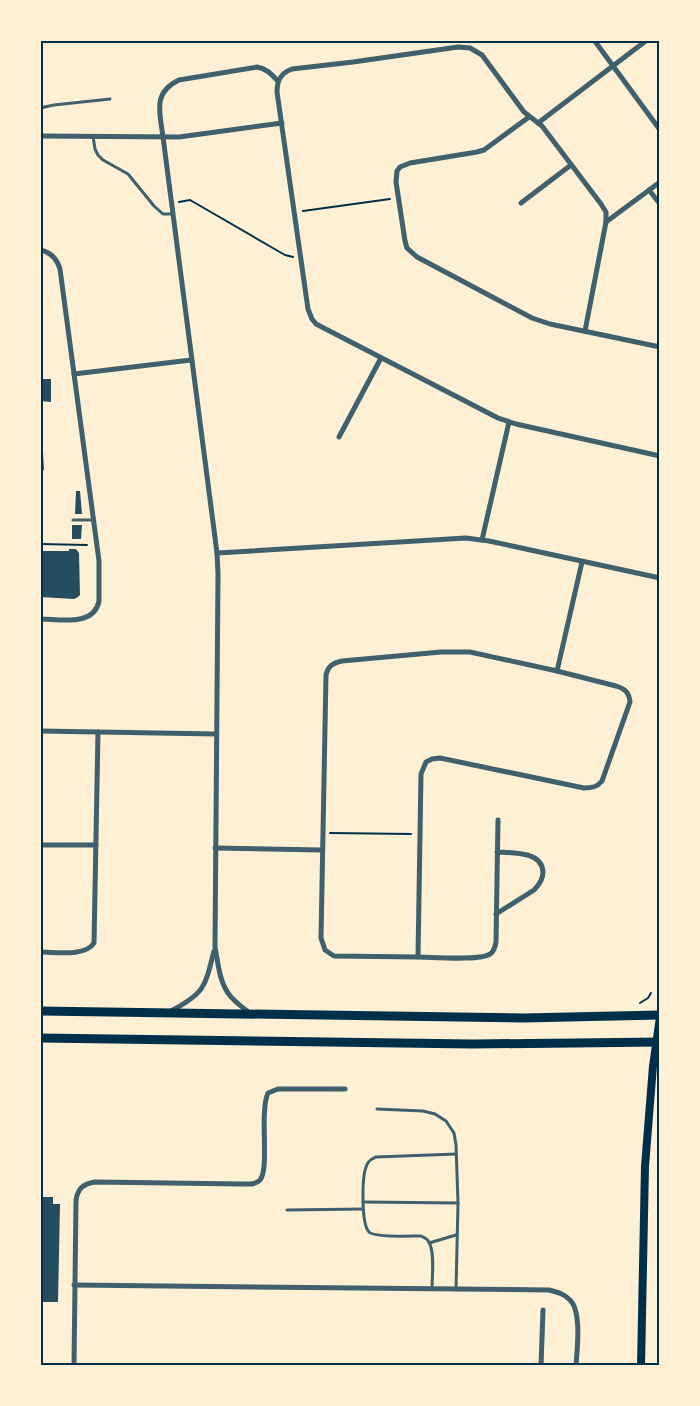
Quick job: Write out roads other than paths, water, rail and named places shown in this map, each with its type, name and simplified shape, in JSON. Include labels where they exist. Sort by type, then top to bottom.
[{"type":"main road","points":[[40,1011],[523,1018],[660,1016],[653,1066],[645,1166],[641,1365]]},
{"type":"main road","points":[[40,1038],[473,1044],[658,1042]]},
{"type":"street","points":[[594,40],[660,130]]},
{"type":"street","points":[[538,123],[647,40]]},
{"type":"street","points":[[585,331],[606,222],[604,208],[538,123],[524,112],[482,55],[464,47],[292,69],[283,73],[278,81],[277,92],[298,245],[310,314],[316,324],[508,422],[660,456]]},
{"type":"street","points":[[251,1014],[228,994],[219,971],[215,947],[217,553],[163,137],[160,98],[164,90],[179,80],[257,67],[271,73],[278,81]]},
{"type":"street","points":[[529,117],[484,150],[400,166],[396,182],[407,248],[417,257],[525,315],[550,324],[660,347]]},
{"type":"street","points":[[40,136],[179,137],[282,123]]},
{"type":"street","points":[[521,203],[571,165]]},
{"type":"street","points":[[606,222],[660,182]]},
{"type":"street","points":[[649,190],[660,204]]},
{"type":"street","points":[[40,250],[48,252],[59,264],[99,561],[99,601],[96,610],[83,619],[40,618]]},
{"type":"street","points":[[339,437],[381,358]]},
{"type":"street","points":[[74,374],[191,360]]},
{"type":"street","points":[[482,540],[508,422]]},
{"type":"street","points":[[217,553],[465,538],[660,578]]},
{"type":"street","points":[[556,671],[582,562]]},
{"type":"street","points":[[418,957],[421,774],[426,762],[440,758],[584,788],[595,787],[602,781],[630,702],[629,695],[625,690],[616,686],[470,652],[342,661],[331,664],[326,675],[322,850],[321,938],[325,950],[334,956],[418,957],[476,957],[491,954],[496,942],[498,819]]},
{"type":"street","points":[[40,731],[216,734]]},
{"type":"street","points":[[40,952],[81,952],[92,947],[95,939],[98,732]]},
{"type":"street","points":[[40,845],[96,845]]},
{"type":"street","points":[[215,848],[322,850]]},
{"type":"street","points":[[496,914],[534,890],[539,885],[543,871],[541,864],[532,857],[497,852]]},
{"type":"street","points":[[167,1013],[197,995],[204,986],[215,947]]},
{"type":"street","points":[[74,1365],[76,1200],[80,1188],[95,1182],[256,1183],[260,1180],[264,1169],[265,1106],[268,1093],[278,1089],[345,1089]]},
{"type":"street","points":[[74,1285],[549,1290],[566,1297],[573,1304],[576,1312],[576,1365]]},
{"type":"street","points":[[542,1365],[543,1310]]},
{"type":"lane","points":[[40,108],[111,99]]},
{"type":"lane","points":[[93,136],[95,149],[103,160],[128,174],[162,214],[173,214]]},
{"type":"lane","points":[[73,520],[94,520]]},
{"type":"lane","points":[[377,1109],[423,1111],[435,1114],[446,1121],[454,1133],[458,1203],[456,1290]]},
{"type":"lane","points":[[432,1290],[432,1253],[426,1238],[388,1236],[372,1234],[368,1231],[363,1209],[364,1173],[371,1159],[382,1156],[456,1154]]},
{"type":"lane","points":[[363,1202],[458,1203]]},
{"type":"lane","points":[[287,1210],[363,1209]]},
{"type":"lane","points":[[429,1243],[456,1235]]}]
